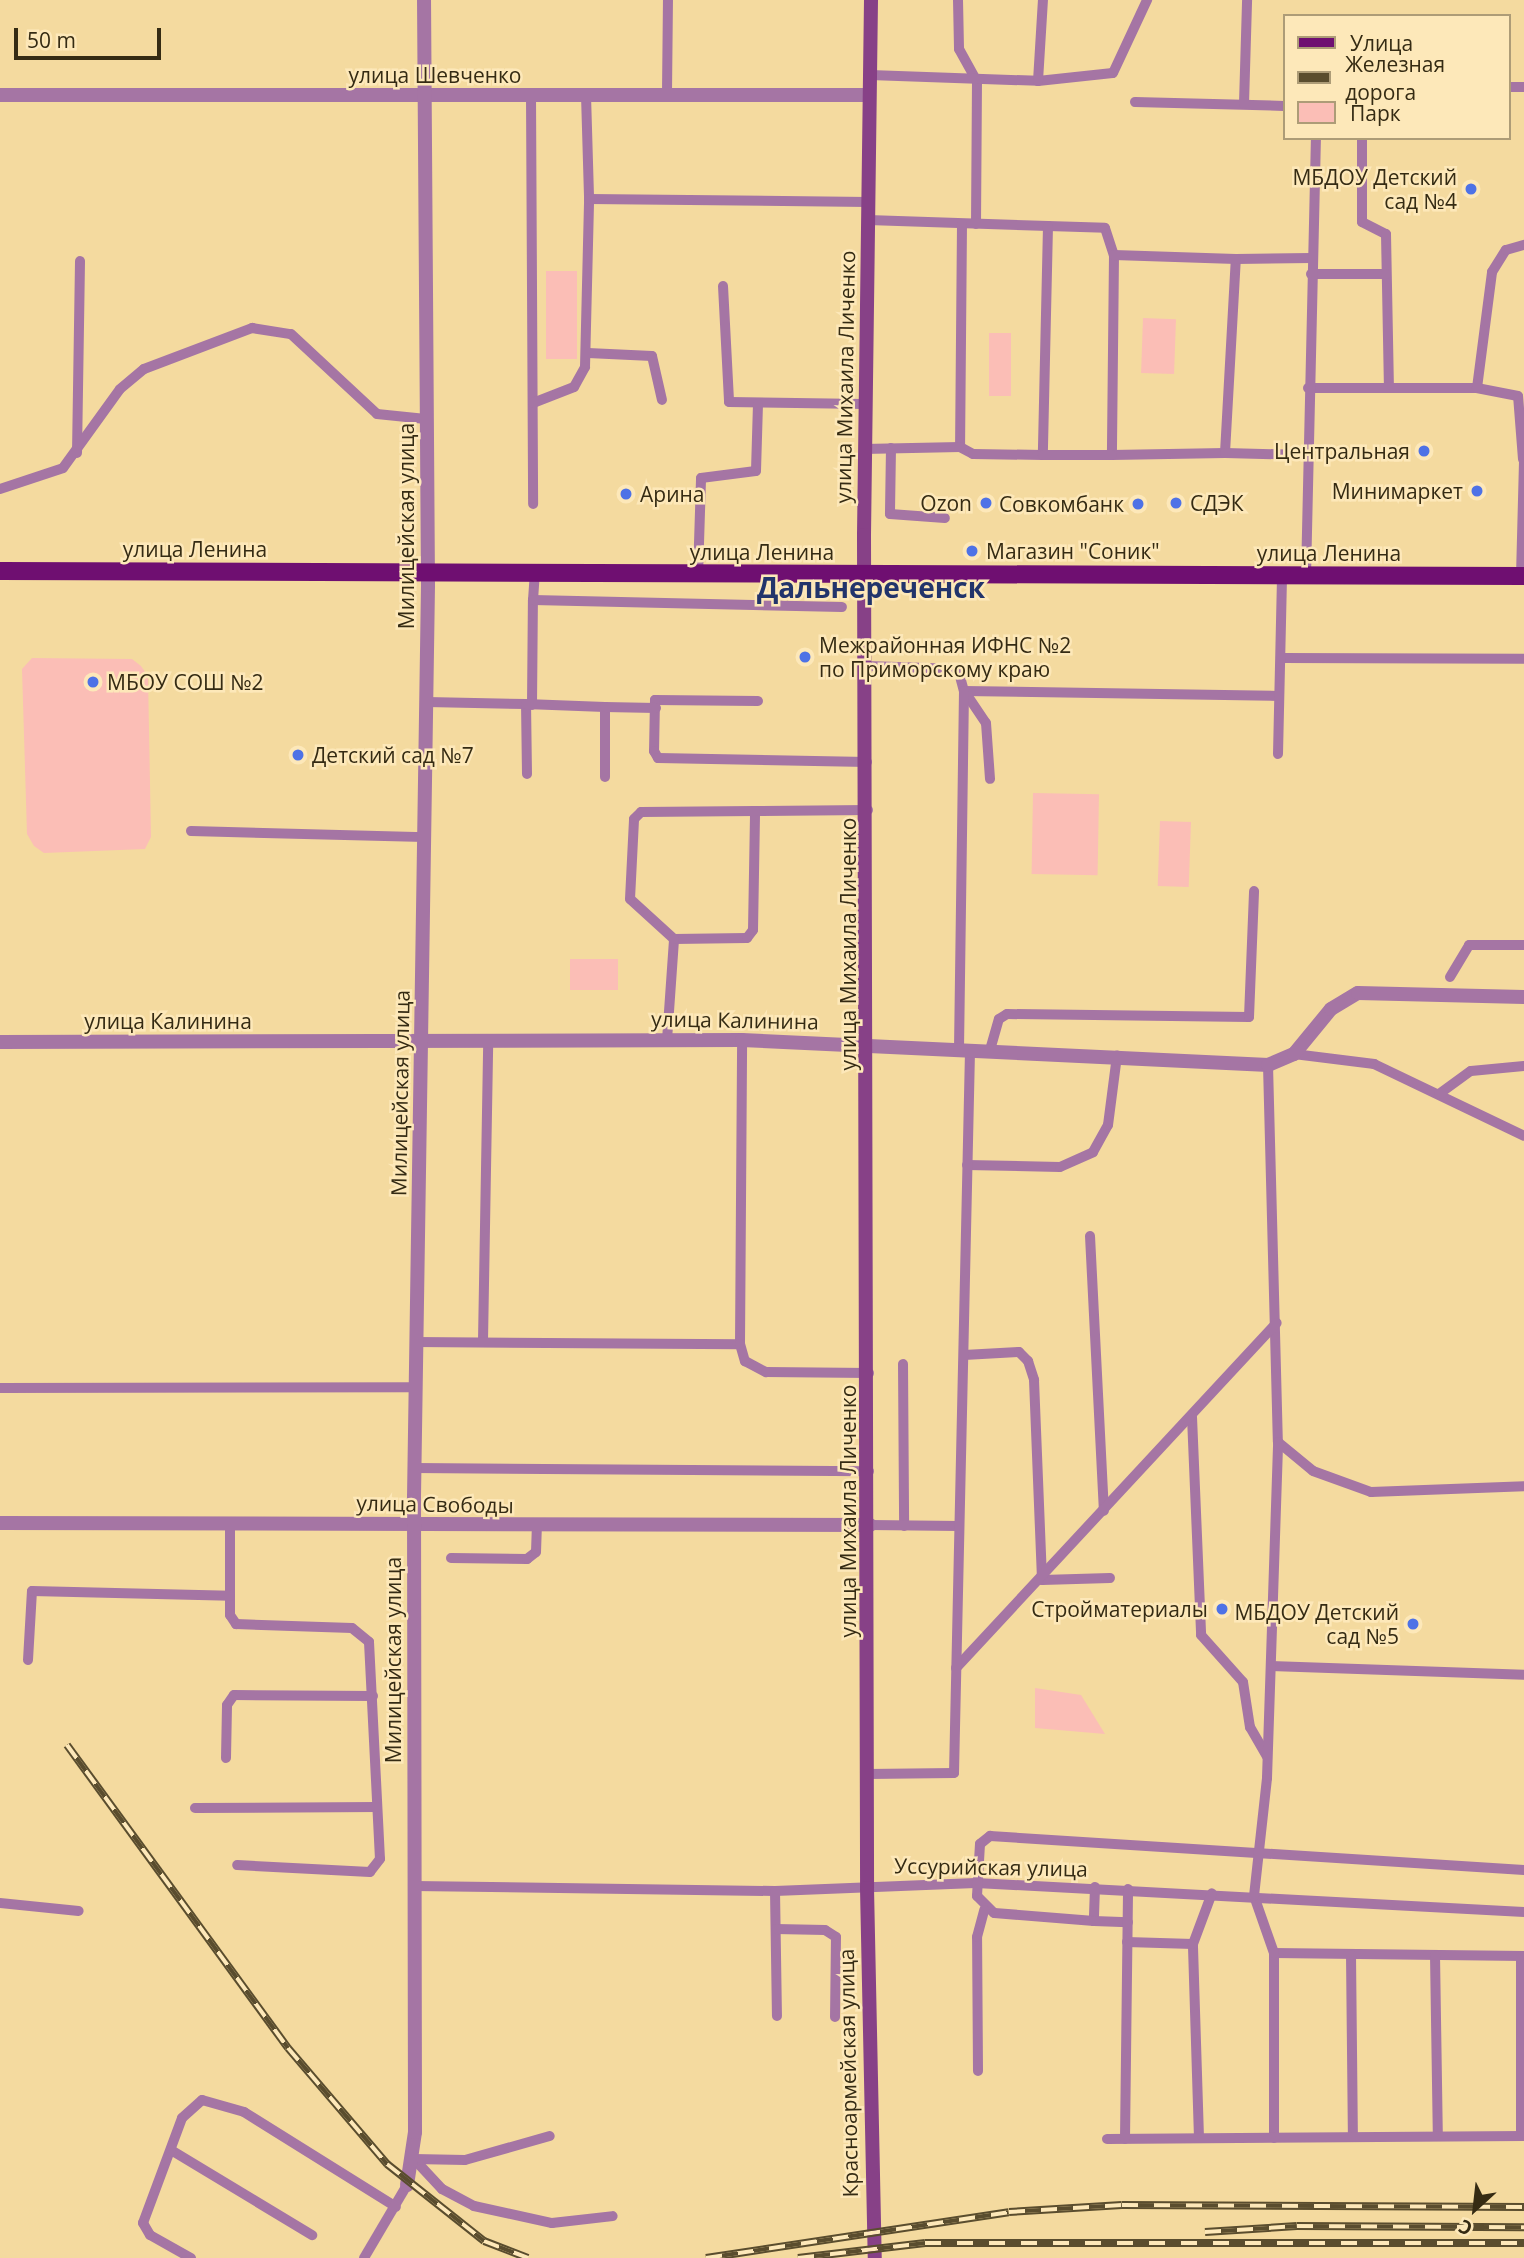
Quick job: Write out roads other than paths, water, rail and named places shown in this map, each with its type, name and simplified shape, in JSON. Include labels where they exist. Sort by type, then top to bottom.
[{"type":"main road","name":"улица Михаила Личенко","points":[[867,1888],[870,1525],[864,404],[872,0]]},
{"type":"main road","name":"улица Ленина","points":[[0,571],[866,576],[1522,576]]},
{"type":"main road","name":"Красноармейская улица","points":[[867,1888],[875,2258]]},
{"type":"street","name":"Милицейская улица","points":[[407,2185],[414,2159],[414,1468],[427,702],[422,97],[424,0]]},
{"type":"street","name":"улица Шевченко","points":[[0,95],[869,95]]},
{"type":"street","points":[[1294,1055],[1331,1009],[1358,993],[1524,997]]},
{"type":"street","name":"улица Калинина","points":[[0,1042],[742,1040],[1268,1065],[1294,1055]]},
{"type":"street","name":"улица Свободы","points":[[0,1522],[230,1522],[537,1527],[870,1525]]},
{"type":"lane","points":[[667,93],[668,0]]},
{"type":"lane","points":[[958,0],[959,49],[977,81],[976,224]]},
{"type":"lane","points":[[1038,81],[1043,0]]},
{"type":"lane","points":[[870,75],[977,81],[1038,81],[1113,73],[1147,0]]},
{"type":"lane","points":[[1244,104],[1247,0]]},
{"type":"lane","points":[[533,403],[574,387],[588,353],[589,199],[586,94]]},
{"type":"lane","points":[[531,96],[533,504]]},
{"type":"lane","points":[[1135,102],[1282,106]]},
{"type":"lane","points":[[1306,576],[1306,455],[1316,140]]},
{"type":"lane","points":[[1362,140],[1362,222],[1386,234],[1389,387]]},
{"type":"lane","points":[[589,199],[868,202]]},
{"type":"lane","points":[[868,220],[1105,228],[1114,255],[1112,455]]},
{"type":"lane","points":[[960,447],[962,224]]},
{"type":"lane","points":[[1044,455],[1048,226]]},
{"type":"lane","points":[[1477,388],[1492,272],[1506,250],[1524,246]]},
{"type":"lane","points":[[1114,255],[1311,258]]},
{"type":"lane","points":[[1225,453],[1236,258]]},
{"type":"lane","points":[[76,454],[80,261]]},
{"type":"lane","points":[[1311,274],[1387,274]]},
{"type":"lane","points":[[723,286],[724,396],[736,404],[864,404]]},
{"type":"lane","points":[[0,489],[50,476],[76,454],[120,389],[144,369],[252,328],[291,334],[377,414],[426,419]]},
{"type":"lane","points":[[588,353],[652,356],[662,400]]},
{"type":"lane","points":[[1308,388],[1477,388],[1518,396],[1523,459],[1522,576]]},
{"type":"lane","points":[[698,575],[701,478],[756,471],[758,404]]},
{"type":"lane","points":[[864,449],[960,447],[973,454],[1044,455],[1306,455]]},
{"type":"lane","points":[[891,448],[890,514],[945,518]]},
{"type":"lane","points":[[527,774],[535,573]]},
{"type":"lane","points":[[1278,754],[1282,575]]},
{"type":"lane","points":[[533,600],[842,607]]},
{"type":"lane","points":[[1282,658],[1524,659]]},
{"type":"lane","points":[[867,666],[958,669],[964,691],[964,1049],[967,1165],[954,1773],[868,1774]]},
{"type":"lane","points":[[964,691],[1279,696]]},
{"type":"lane","points":[[964,691],[986,723],[990,779]]},
{"type":"lane","points":[[758,701],[655,700],[659,758],[867,762]]},
{"type":"lane","points":[[427,702],[656,708]]},
{"type":"lane","points":[[605,707],[605,777]]},
{"type":"lane","points":[[755,811],[753,930],[747,938],[674,939],[630,899],[634,819],[641,812],[868,810]]},
{"type":"lane","points":[[191,831],[425,837]]},
{"type":"lane","points":[[990,1050],[999,1019],[1007,1014],[1249,1017],[1254,891]]},
{"type":"lane","points":[[667,1040],[674,939]]},
{"type":"lane","points":[[1450,977],[1469,945],[1524,945]]},
{"type":"lane","points":[[742,1040],[740,1344],[746,1361],[766,1371],[869,1373]]},
{"type":"lane","points":[[483,1341],[488,1041]]},
{"type":"lane","points":[[1294,1055],[1358,1058],[1524,1136]]},
{"type":"lane","points":[[967,1165],[1060,1167],[1093,1152],[1108,1125],[1117,1056]]},
{"type":"lane","points":[[1268,1065],[1277,1323],[1278,1442],[1268,1757],[1254,1896],[1274,1954],[1274,2138]]},
{"type":"lane","points":[[1439,1094],[1471,1071],[1524,1066]]},
{"type":"lane","points":[[1090,1236],[1104,1511]]},
{"type":"lane","points":[[956,1668],[1042,1580],[1277,1323]]},
{"type":"lane","points":[[416,1342],[740,1344]]},
{"type":"lane","points":[[964,1355],[1019,1352],[1028,1361],[1034,1380],[1042,1580]]},
{"type":"lane","points":[[903,1364],[904,1526]]},
{"type":"lane","points":[[0,1388],[415,1387]]},
{"type":"lane","points":[[1192,1417],[1201,1635],[1242,1682],[1250,1727],[1268,1757]]},
{"type":"lane","points":[[1278,1442],[1312,1471],[1371,1492],[1524,1486]]},
{"type":"lane","points":[[414,1468],[869,1471]]},
{"type":"lane","points":[[230,1522],[230,1596],[236,1624],[362,1632],[369,1642],[380,1859],[370,1872],[237,1865]]},
{"type":"lane","points":[[870,1525],[959,1526]]},
{"type":"lane","points":[[452,1558],[527,1559],[536,1552],[537,1527]]},
{"type":"lane","points":[[1042,1580],[1110,1578]]},
{"type":"lane","points":[[28,1660],[32,1591],[230,1596]]},
{"type":"lane","points":[[1271,1666],[1524,1675]]},
{"type":"lane","points":[[226,1758],[227,1705],[234,1695],[373,1696]]},
{"type":"lane","points":[[195,1808],[377,1807]]},
{"type":"lane","points":[[978,2071],[976,1937],[984,1910],[976,1883],[980,1844],[990,1836],[1524,1870]]},
{"type":"lane","name":"Уссурийская улица","points":[[414,1886],[775,1891],[976,1883],[1212,1893],[1524,1912]]},
{"type":"lane","points":[[1094,1921],[1095,1888]]},
{"type":"lane","points":[[1125,2139],[1128,1889]]},
{"type":"lane","points":[[775,1891],[777,2016]]},
{"type":"lane","points":[[1199,2138],[1193,1944],[1212,1893]]},
{"type":"lane","points":[[0,1903],[79,1911]]},
{"type":"lane","points":[[984,1910],[1128,1922]]},
{"type":"lane","points":[[776,1929],[832,1932],[835,2017]]},
{"type":"lane","points":[[1128,1942],[1193,1944]]},
{"type":"lane","points":[[1107,2139],[1523,2136],[1522,1956],[1274,1954]]},
{"type":"lane","points":[[1351,1955],[1353,2137]]},
{"type":"lane","points":[[1435,1955],[1438,2136]]},
{"type":"lane","points":[[191,2258],[150,2235],[143,2223],[190,2107],[225,2102],[396,2207]]},
{"type":"lane","points":[[414,2159],[465,2160],[550,2136]]},
{"type":"lane","points":[[171,2150],[312,2235]]},
{"type":"lane","points":[[414,2159],[442,2189],[474,2206],[552,2223],[613,2216]]},
{"type":"lane","points":[[364,2258],[407,2185]]},
{"type":"railway","points":[[67,1745],[288,2048],[387,2164],[484,2241],[528,2258]]},
{"type":"railway","points":[[706,2258],[1009,2212],[1122,2205],[1524,2207]]},
{"type":"railway","points":[[1205,2232],[1297,2226],[1524,2227]]},
{"type":"railway","points":[[798,2258],[925,2243],[1524,2243]]},
{"type":"place","name":"МБДОУ Детский сад №4","points":[[1471,189]]},
{"type":"place","name":"Центральная","points":[[1424,451]]},
{"type":"place","name":"Минимаркет","points":[[1477,491]]},
{"type":"place","name":"Арина","points":[[626,494]]},
{"type":"place","name":"Ozon","points":[[986,503]]},
{"type":"place","name":"СДЭК","points":[[1176,503]]},
{"type":"place","name":"Совкомбанк","points":[[1138,504]]},
{"type":"place","name":"Магазин \"Соник\"","points":[[972,551]]},
{"type":"place","name":"Межрайонная ИФНС №2 по Приморскому краю","points":[[805,657]]},
{"type":"place","name":"МБОУ СОШ №2","points":[[93,682]]},
{"type":"place","name":"Детский сад №7","points":[[298,755]]},
{"type":"place","name":"Стройматериалы","points":[[1222,1609]]},
{"type":"place","name":"МБДОУ Детский сад №5","points":[[1413,1624]]},
{"type":"district","name":"Дальнереченск","points":[[871,587]]}]
